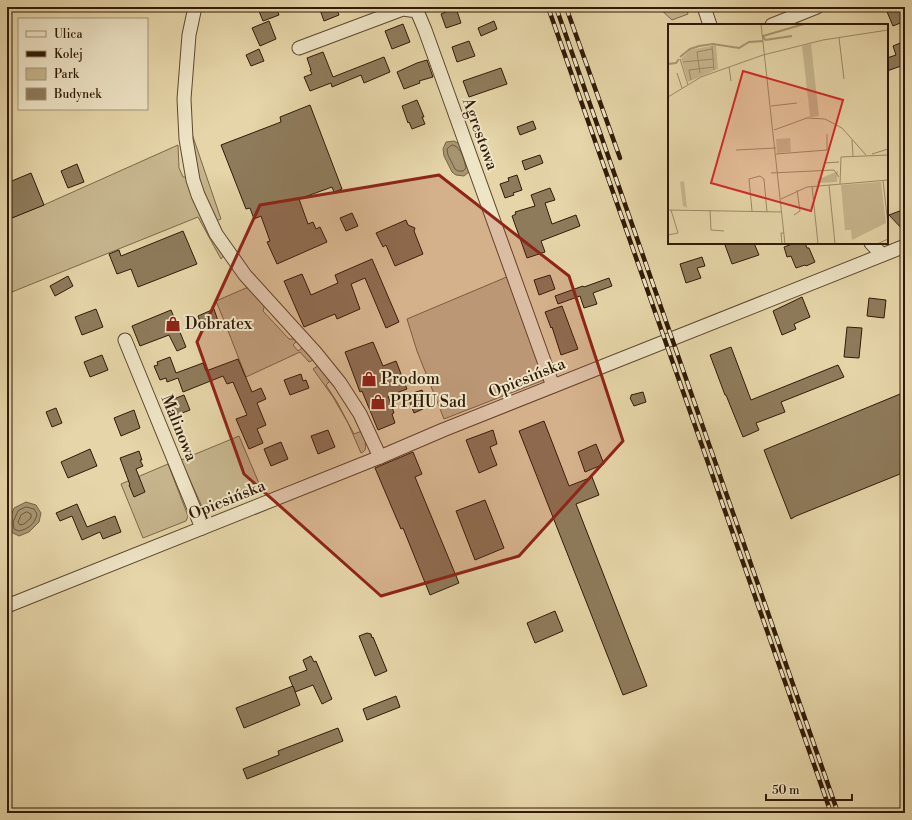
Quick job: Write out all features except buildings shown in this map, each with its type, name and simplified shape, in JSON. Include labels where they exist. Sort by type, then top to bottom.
[{"type":"street","points":[[195,7],[189,35],[184,99],[186,139],[193,180],[198,195],[216,234],[245,275],[316,352],[340,383],[360,414],[380,457]]},
{"type":"street","points":[[704,7],[710,24]]},
{"type":"street","points":[[774,24],[817,7]]},
{"type":"street","name":"Agrestowa","points":[[299,48],[403,9],[418,11],[552,386]]},
{"type":"street","points":[[872,244],[882,255]]},
{"type":"street","name":"Opiesińska","points":[[7,606],[380,457],[552,386],[905,246]]},
{"type":"street","name":"Malinowa","points":[[125,340],[202,528]]},
{"type":"highlighted area","points":[[439,175],[569,276],[623,441],[519,556],[381,596],[244,474],[197,342],[260,205]]},
{"type":"green space","points":[[658,7],[686,7],[688,14],[672,20]]},
{"type":"green space","points":[[190,128],[221,219],[216,221],[199,185]]},
{"type":"green space","points":[[178,145],[179,168],[183,177],[188,177],[224,255],[221,259],[198,217],[7,294],[7,220]]},
{"type":"green space","points":[[509,276],[544,380],[444,419],[417,351],[407,319]]},
{"type":"green space","points":[[246,288],[250,288],[265,304],[263,311],[289,339],[296,339],[296,342],[293,345],[298,351],[304,348],[313,360],[309,362],[300,352],[246,377],[216,301]]},
{"type":"green space","points":[[321,366],[330,377],[330,381],[326,385],[337,402],[354,434],[363,432],[367,442],[365,443],[366,446],[363,452],[361,453],[348,423],[333,397],[313,369]]},
{"type":"green space","points":[[239,436],[261,488],[204,511],[181,460]]},
{"type":"green space","points":[[168,464],[188,516],[186,521],[143,538],[121,484]]},
{"type":"water","points":[[454,141],[462,145],[469,172],[464,176],[456,175],[452,172],[444,156],[443,149],[446,142]]},
{"type":"water","points":[[26,502],[36,505],[41,513],[39,522],[29,532],[19,536],[11,532],[9,521],[14,508]]},
{"type":"railway","points":[[548,7],[831,813]]},
{"type":"railway","points":[[556,7],[838,813]]},
{"type":"railway","points":[[566,7],[620,158]]},
{"type":"place","name":"Dobratex","points":[[173,324]]},
{"type":"place","name":"Prodom","points":[[369,379]]},
{"type":"place","name":"PPHU Sad","points":[[378,402]]}]
